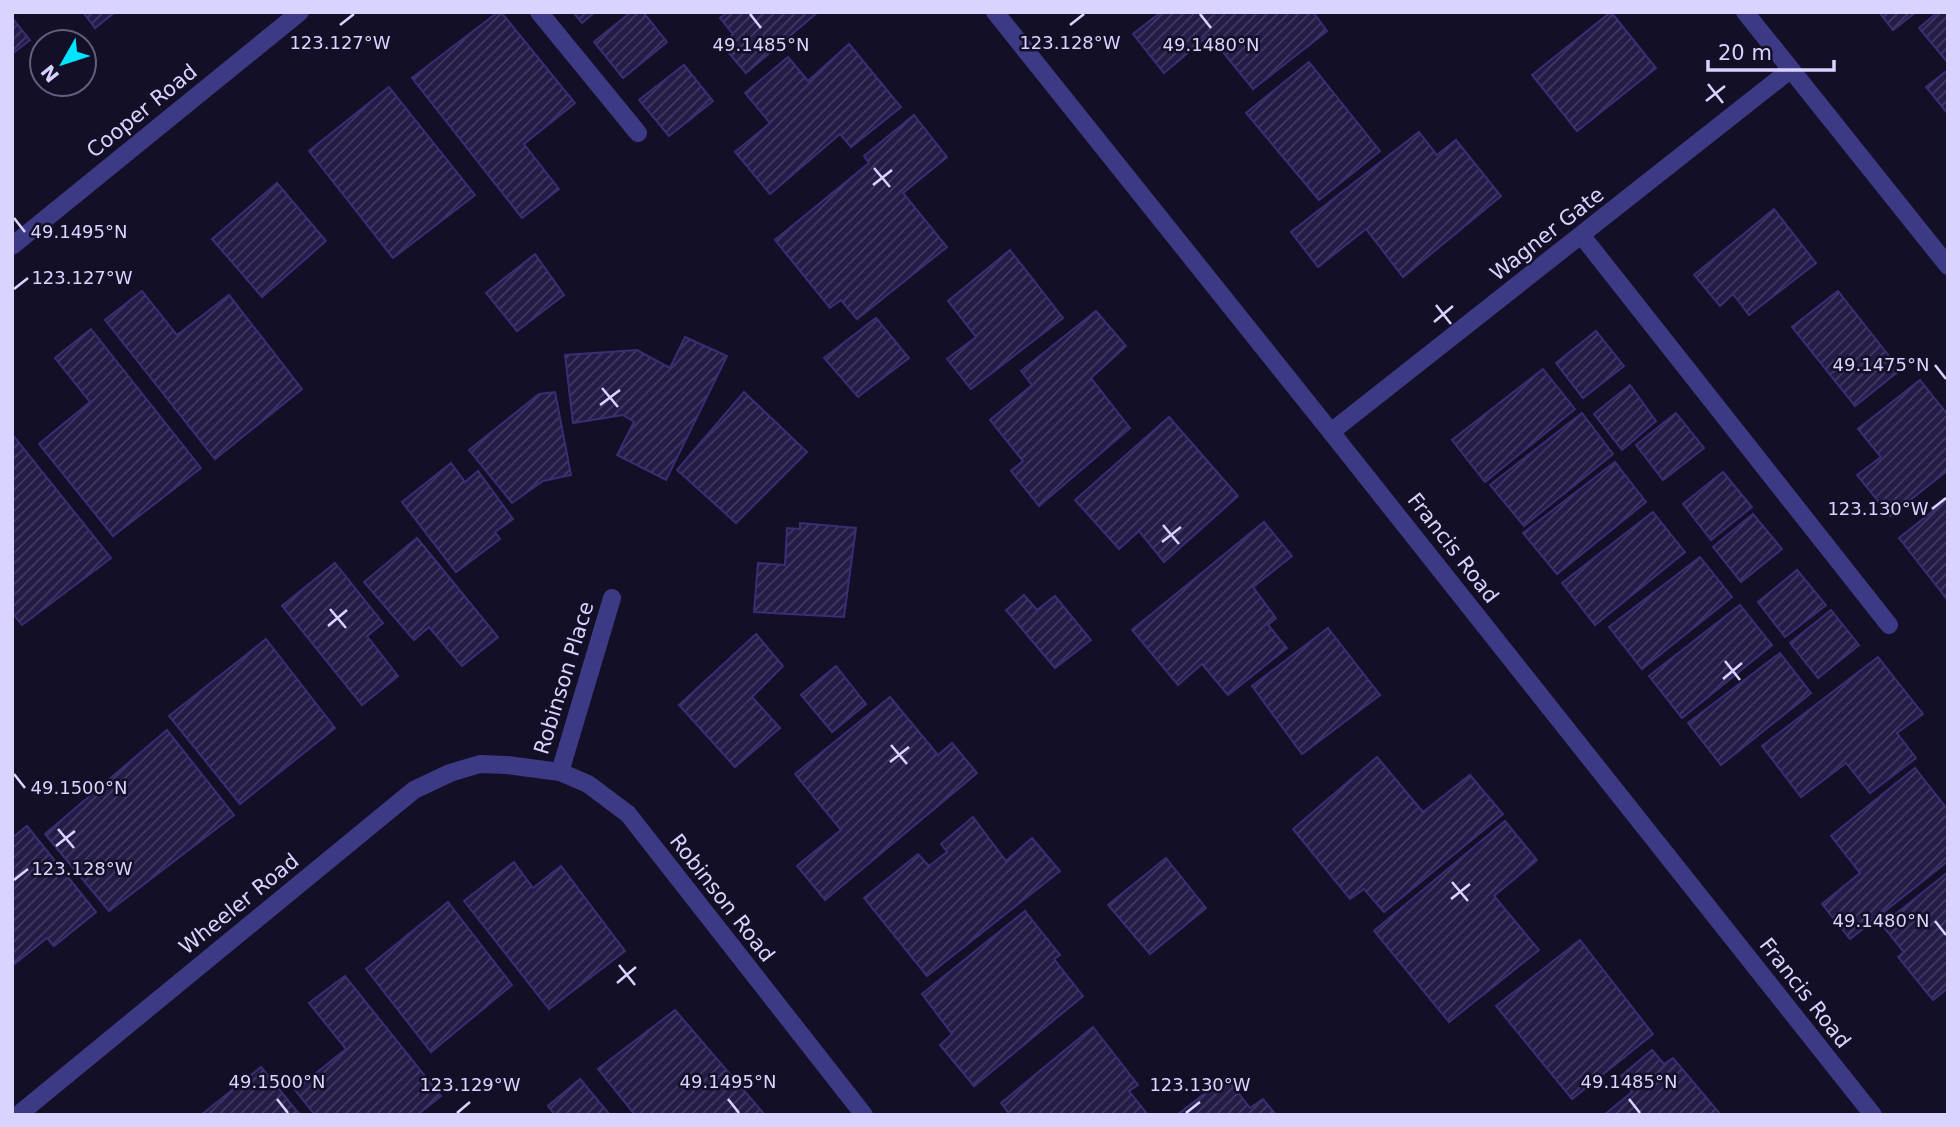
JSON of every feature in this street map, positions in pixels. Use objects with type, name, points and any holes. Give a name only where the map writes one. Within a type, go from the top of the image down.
[{"type":"street","name":"Cooper Road","points":[[12,246],[300,12]]},
{"type":"street","points":[[539,12],[638,133]]},
{"type":"street","name":"Francis Road","points":[[995,12],[1872,1114]]},
{"type":"street","points":[[1745,12],[1948,266]]},
{"type":"street","name":"Wagner Gate","points":[[1331,432],[1790,70]]},
{"type":"street","points":[[1582,236],[1889,625]]},
{"type":"street","name":"Robinson Place","points":[[560,772],[612,598]]},
{"type":"street","name":"Wheeler Road","points":[[18,1115],[414,790],[450,773],[480,764],[507,765]]},
{"type":"street","name":"Robinson Road","points":[[507,765],[560,772],[588,784],[628,814],[864,1115]]},
{"type":"building","points":[[83,12],[115,12],[95,28]]},
{"type":"building","points":[[501,12],[575,103],[524,144],[559,189],[522,218],[412,78]]},
{"type":"building","points":[[573,12],[595,12],[582,23]]},
{"type":"building","points":[[631,12],[643,12],[667,42],[623,78],[594,42]]},
{"type":"building","points":[[728,12],[818,12],[746,73],[721,44],[733,34],[720,18]]},
{"type":"building","points":[[1161,12],[1313,12],[1327,31],[1253,89],[1209,35],[1164,73],[1133,34]]},
{"type":"building","points":[[1611,12],[1656,68],[1577,131],[1532,75]]},
{"type":"building","points":[[1879,12],[1916,12],[1893,30]]},
{"type":"building","points":[[1938,12],[1948,12],[1948,63],[1919,28]]},
{"type":"building","points":[[12,18],[28,38],[28,42],[12,54]]},
{"type":"building","points":[[849,44],[901,107],[851,147],[840,134],[770,194],[735,152],[770,123],[745,93],[788,57],[808,81]]},
{"type":"building","points":[[1309,62],[1380,151],[1319,200],[1246,113]]},
{"type":"building","points":[[684,65],[713,101],[669,136],[639,100]]},
{"type":"building","points":[[1948,70],[1948,114],[1926,87]]},
{"type":"building","points":[[389,87],[475,195],[393,258],[309,151]]},
{"type":"building","points":[[914,115],[947,157],[903,193],[947,247],[857,319],[841,300],[830,308],[775,240],[869,163],[864,156]]},
{"type":"building","points":[[1419,132],[1437,155],[1456,140],[1501,196],[1403,277],[1366,229],[1318,267],[1291,232]]},
{"type":"building","points":[[277,183],[326,241],[262,297],[212,239]]},
{"type":"building","points":[[1774,209],[1816,263],[1749,315],[1733,294],[1720,306],[1694,275]]},
{"type":"building","points":[[1010,250],[1063,318],[971,389],[947,359],[976,337],[948,301]]},
{"type":"building","points":[[535,254],[564,295],[517,331],[486,293]]},
{"type":"building","points":[[142,291],[177,335],[229,295],[302,389],[215,459],[105,320]]},
{"type":"building","points":[[1838,291],[1900,370],[1855,406],[1792,327]]},
{"type":"building","points":[[1096,311],[1126,346],[1091,378],[1130,428],[1039,506],[1011,471],[1023,461],[990,420],[1032,385],[1021,371]]},
{"type":"building","points":[[876,318],[909,358],[858,397],[824,358]]},
{"type":"building","points":[[91,329],[201,468],[113,536],[39,444],[90,402],[55,358]]},
{"type":"building","points":[[1596,331],[1624,366],[1583,398],[1556,363]]},
{"type":"building","points":[[685,337],[727,356],[666,480],[617,455],[634,422],[623,415],[573,423],[565,355],[637,350],[670,368]]},
{"type":"building","points":[[1543,369],[1575,409],[1485,482],[1452,440]]},
{"type":"building","points":[[1920,380],[1948,415],[1948,470],[1890,516],[1857,475],[1881,457],[1858,429]]},
{"type":"building","points":[[1630,385],[1656,421],[1622,450],[1594,414]]},
{"type":"building","points":[[555,392],[571,475],[543,481],[512,503],[469,450],[539,394]]},
{"type":"building","points":[[744,392],[807,452],[736,523],[677,470]]},
{"type":"building","points":[[1582,413],[1613,454],[1524,526],[1490,485]]},
{"type":"building","points":[[1676,413],[1704,448],[1663,480],[1636,445]]},
{"type":"building","points":[[1169,417],[1238,496],[1164,562],[1139,531],[1119,549],[1075,500]]},
{"type":"building","points":[[12,434],[111,558],[22,625],[12,613]]},
{"type":"building","points":[[1615,462],[1646,502],[1557,574],[1523,533]]},
{"type":"building","points":[[451,463],[465,482],[478,471],[513,519],[495,532],[500,539],[456,572],[402,502]]},
{"type":"building","points":[[1723,472],[1752,507],[1711,540],[1683,504]]},
{"type":"building","points":[[1948,499],[1948,597],[1946,598],[1899,538]]},
{"type":"building","points":[[1653,512],[1685,552],[1595,625],[1562,583]]},
{"type":"building","points":[[1753,514],[1782,549],[1741,582],[1713,547]]},
{"type":"building","points":[[1264,522],[1292,556],[1253,587],[1276,618],[1268,625],[1287,648],[1228,695],[1202,664],[1178,685],[1132,630]]},
{"type":"building","points":[[800,523],[856,528],[844,617],[754,612],[758,563],[785,565],[787,528],[800,529]]},
{"type":"building","points":[[417,538],[498,637],[462,666],[429,627],[414,640],[364,582]]},
{"type":"building","points":[[1700,557],[1732,597],[1642,669],[1609,627]]},
{"type":"building","points":[[335,563],[383,623],[367,636],[398,676],[362,705],[282,606]]},
{"type":"building","points":[[1797,570],[1826,605],[1785,637],[1758,602]]},
{"type":"building","points":[[1024,595],[1037,610],[1055,596],[1091,640],[1055,668],[1006,610]]},
{"type":"building","points":[[1740,605],[1772,645],[1682,718],[1649,676]]},
{"type":"building","points":[[1831,610],[1859,645],[1818,678],[1790,643]]},
{"type":"building","points":[[1328,628],[1380,695],[1302,754],[1252,686]]},
{"type":"building","points":[[756,634],[783,666],[752,697],[780,728],[735,767],[679,705]]},
{"type":"building","points":[[266,639],[335,728],[240,804],[169,716]]},
{"type":"building","points":[[1780,653],[1811,693],[1721,765],[1688,723]]},
{"type":"building","points":[[1878,657],[1923,714],[1897,733],[1916,758],[1870,793],[1846,763],[1801,797],[1762,746]]},
{"type":"building","points":[[836,666],[866,704],[832,732],[801,695]]},
{"type":"building","points":[[890,697],[938,755],[952,743],[977,773],[825,900],[797,866],[841,830],[795,774]]},
{"type":"building","points":[[167,730],[234,815],[109,911],[45,834]]},
{"type":"building","points":[[1377,757],[1423,812],[1470,775],[1503,814],[1384,912],[1364,889],[1350,899],[1293,829]]},
{"type":"building","points":[[1915,768],[1948,810],[1948,861],[1850,939],[1822,904],[1860,873],[1831,836]]},
{"type":"building","points":[[973,817],[1006,861],[1032,838],[1060,871],[927,976],[864,898],[918,854],[929,866],[947,852],[941,844]]},
{"type":"building","points":[[1505,821],[1537,860],[1494,896],[1539,950],[1449,1022],[1374,931]]},
{"type":"building","points":[[27,826],[96,912],[54,946],[47,938],[12,966],[12,838]]},
{"type":"building","points":[[1166,858],[1206,908],[1150,954],[1108,905]]},
{"type":"building","points":[[514,862],[533,888],[561,866],[625,951],[549,1009],[464,901]]},
{"type":"building","points":[[1948,872],[1948,988],[1933,1000],[1898,957],[1904,952],[1882,925]]},
{"type":"building","points":[[448,902],[512,985],[431,1052],[366,969]]},
{"type":"building","points":[[1025,911],[1060,955],[1054,959],[1083,996],[974,1086],[940,1045],[952,1034],[922,994]]},
{"type":"building","points":[[1580,940],[1653,1034],[1572,1099],[1496,1006]]},
{"type":"building","points":[[345,976],[441,1096],[417,1115],[315,1115],[295,1090],[346,1049],[309,1003]]},
{"type":"building","points":[[675,1010],[765,1115],[635,1115],[598,1069]]},
{"type":"building","points":[[1093,1027],[1138,1085],[1129,1091],[1148,1115],[1010,1115],[1001,1103]]},
{"type":"building","points":[[1652,1050],[1664,1064],[1673,1058],[1721,1115],[1604,1115],[1632,1092],[1621,1076]]},
{"type":"building","points":[[261,1067],[300,1115],[201,1115]]},
{"type":"building","points":[[1226,1077],[1250,1108],[1263,1099],[1276,1115],[1177,1115]]},
{"type":"building","points":[[580,1079],[610,1115],[555,1115],[548,1106]]}]
